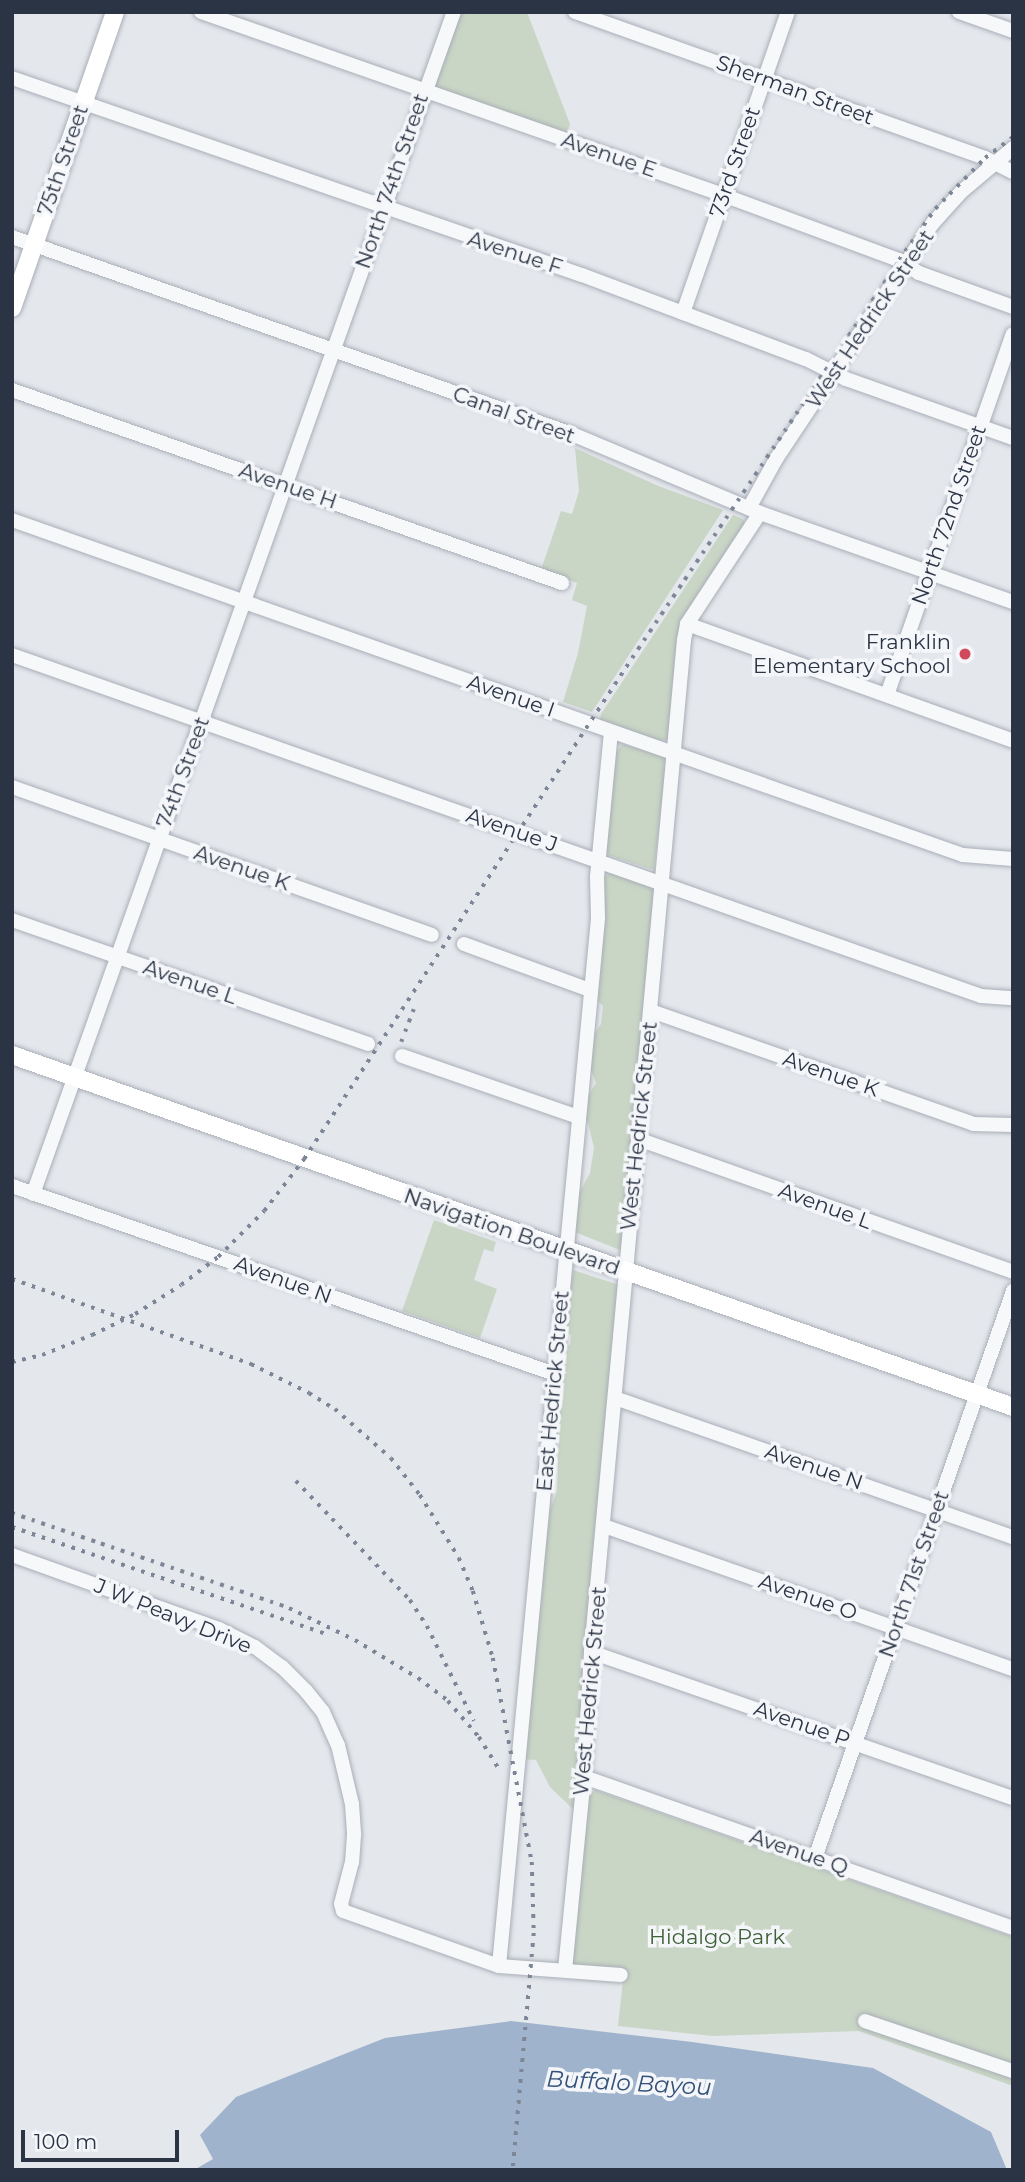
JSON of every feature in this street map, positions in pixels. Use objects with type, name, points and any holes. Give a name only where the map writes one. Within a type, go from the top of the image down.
[{"type":"main road","name":"75th Street","points":[[12,308],[115,12]]},
{"type":"main road","name":"Navigation Boulevard","points":[[12,1055],[1013,1407]]},
{"type":"street","name":"Avenue E","points":[[201,12],[723,195],[906,264],[919,273],[1013,307]]},
{"type":"street","name":"North 74th Street","points":[[331,350],[454,12]]},
{"type":"street","name":"Sherman Street","points":[[575,12],[765,78],[1013,172]]},
{"type":"street","name":"73rd Street","points":[[683,313],[788,12]]},
{"type":"street","points":[[959,12],[1013,31]]},
{"type":"street","name":"Avenue F","points":[[12,78],[683,313],[806,359],[835,373],[1013,438]]},
{"type":"street","name":"West Hedrick Street","points":[[565,1970],[584,1777],[591,1652],[625,1271],[675,753],[676,709],[687,624],[754,510],[776,459],[933,223],[992,162],[1013,148]]},
{"type":"street","name":"Canal Street","points":[[12,237],[572,434],[754,510],[1013,602]]},
{"type":"street","name":"North 72nd Street","points":[[887,695],[1013,334]]},
{"type":"street","name":"74th Street","points":[[33,1194],[77,1078],[159,839],[245,603],[331,350]]},
{"type":"street","name":"Avenue H","points":[[12,390],[562,583]]},
{"type":"street","name":"Avenue I","points":[[12,520],[963,855],[1013,859]]},
{"type":"street","points":[[687,624],[1013,741]]},
{"type":"street","name":"Avenue J","points":[[12,655],[981,996],[1013,998]]},
{"type":"street","name":"East Hedrick Street","points":[[499,1966],[598,918],[599,860],[611,732]]},
{"type":"street","name":"Avenue K","points":[[12,787],[432,935]]},
{"type":"street","name":"Avenue L","points":[[12,920],[368,1044]]},
{"type":"street","points":[[464,944],[590,990]]},
{"type":"street","name":"Avenue K","points":[[651,1011],[973,1124],[1013,1125]]},
{"type":"street","points":[[402,1056],[578,1116]]},
{"type":"street","name":"Avenue L","points":[[638,1139],[1013,1272]]},
{"type":"street","name":"Avenue N","points":[[12,1186],[555,1374]]},
{"type":"street","name":"North 71st Street","points":[[816,1858],[1013,1291]]},
{"type":"street","name":"Avenue N","points":[[615,1398],[1013,1537]]},
{"type":"street","name":"Avenue O","points":[[604,1526],[1013,1669]]},
{"type":"street","name":"J W Peavy Drive","points":[[12,1555],[219,1629],[255,1647],[282,1667],[323,1712],[343,1759],[352,1804],[354,1835],[352,1862],[341,1904],[343,1911],[499,1966],[621,1975]]},
{"type":"street","name":"Avenue P","points":[[591,1652],[1013,1798]]},
{"type":"street","name":"Avenue Q","points":[[584,1777],[1013,1928]]},
{"type":"street","points":[[865,2021],[1013,2071]]},
{"type":"green space","points":[[459,12],[527,12],[570,124],[567,134],[433,86]]},
{"type":"green space","points":[[575,448],[656,485],[723,510],[592,712],[563,702],[578,653],[587,606],[572,600],[577,583],[541,570],[561,511],[572,514],[579,491]]},
{"type":"green space","points":[[733,515],[743,519],[746,525],[691,610],[670,739],[659,741],[600,720],[601,714]]},
{"type":"green space","points":[[622,744],[662,756],[667,761],[654,870],[610,856],[606,852],[615,754]]},
{"type":"green space","points":[[611,872],[654,888],[658,893],[624,1246],[620,1250],[575,1232],[578,1195],[590,1173],[594,1148],[588,1122],[584,1120],[586,1099],[596,1083],[591,1070],[592,1037],[601,1024],[603,1006],[595,998],[604,878]]},
{"type":"green space","points":[[434,1220],[496,1242],[493,1252],[484,1249],[474,1280],[497,1289],[480,1338],[402,1311]]},
{"type":"green space","points":[[573,1270],[619,1285],[575,1811],[550,1787],[536,1760],[522,1759],[549,1512],[557,1491],[561,1367],[566,1347],[570,1344],[571,1335],[566,1334]]},
{"type":"green space","name":"Hidalgo Park","points":[[595,1790],[1013,1937],[1013,2086],[859,2031],[713,2036],[618,2026],[624,1971],[572,1965],[586,1796]]},
{"type":"water","name":"Buffalo Bayou","points":[[511,2021],[692,2042],[873,2068],[991,2132],[1007,2170],[194,2170],[213,2159],[200,2135],[236,2097],[385,2038]]},
{"type":"railway","points":[[12,1362],[42,1355],[135,1314],[181,1285],[218,1257],[264,1211],[304,1159],[632,658],[899,260],[935,209],[985,158],[1013,137]]},
{"type":"railway","points":[[401,1042],[415,1006]]},
{"type":"railway","points":[[12,1279],[251,1364],[335,1409],[391,1458],[420,1495],[459,1558],[473,1591],[493,1658],[532,1862],[534,1933],[513,2170]]},
{"type":"railway","points":[[296,1481],[410,1600],[427,1626],[474,1721]]},
{"type":"railway","points":[[12,1513],[289,1608],[355,1640],[418,1678],[448,1701],[479,1737],[499,1769]]},
{"type":"railway","points":[[12,1527],[324,1633]]},
{"type":"place","name":"Franklin Elementary School","points":[[965,654]]}]
